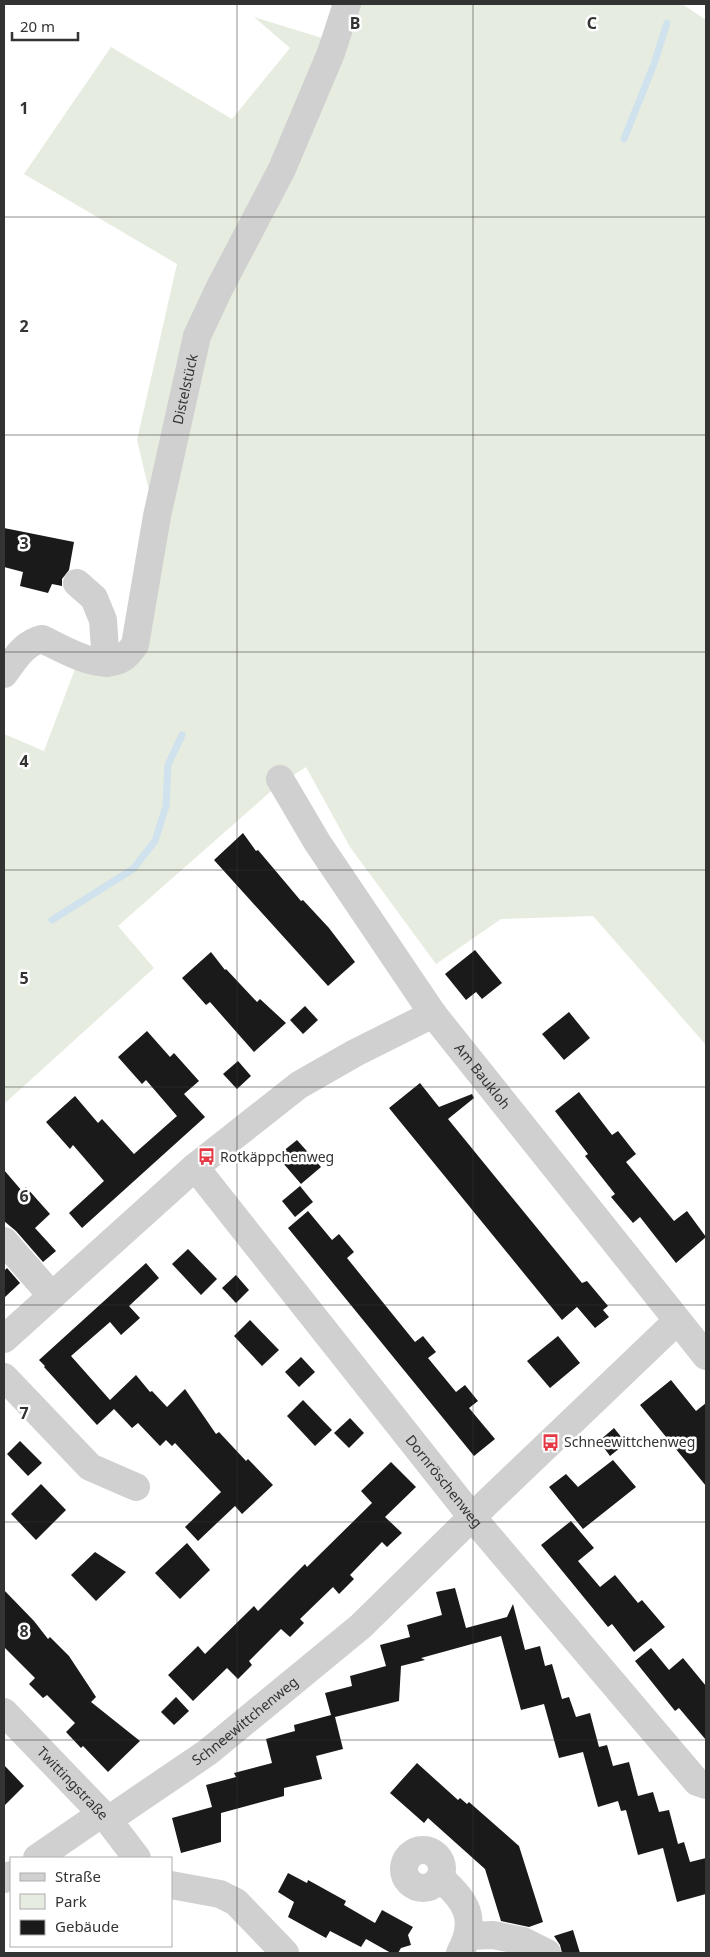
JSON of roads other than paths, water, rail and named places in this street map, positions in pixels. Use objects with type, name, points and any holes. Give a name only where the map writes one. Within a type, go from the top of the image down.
[{"type":"street","name":"Distelstück","points":[[106,663],[122,659],[135,645],[157,516],[197,336],[219,289],[282,169],[330,53],[347,4]]},
{"type":"street","points":[[4,674],[18,655],[32,641],[42,638],[78,656],[106,663],[103,620],[94,598],[76,583]]},
{"type":"street","name":"Am Baukloh","points":[[280,780],[317,842],[433,1014],[706,1356]]},
{"type":"street","points":[[4,1339],[195,1167],[298,1085],[355,1052],[433,1014]]},
{"type":"street","name":"Dornröschenweg","points":[[195,1167],[472,1517],[697,1782],[706,1785]]},
{"type":"street","points":[[4,1241],[52,1296]]},
{"type":"street","name":"Schneewittchenweg","points":[[39,1857],[208,1752],[353,1632],[677,1321]]},
{"type":"street","points":[[4,1377],[90,1466],[136,1487]]},
{"type":"street","name":"Twittingstraße","points":[[8,1726],[104,1817],[136,1857]]},
{"type":"street","points":[[440,1878],[458,1893],[464,1905],[470,1923],[464,1944]]},
{"type":"street","points":[[172,1885],[220,1894],[236,1902],[285,1953]]},
{"type":"street","points":[[464,1944],[493,1935],[523,1941],[547,1953]]},
{"type":"waterway","points":[[624,139],[654,64],[667,23]]},
{"type":"waterway","points":[[52,920],[133,869],[155,841],[166,806],[168,765],[182,735]]},
{"type":"place","name":"Rotkäppchenweg","points":[[206,1157]]},
{"type":"place","name":"Schneewittchenweg","points":[[550,1442]]}]
